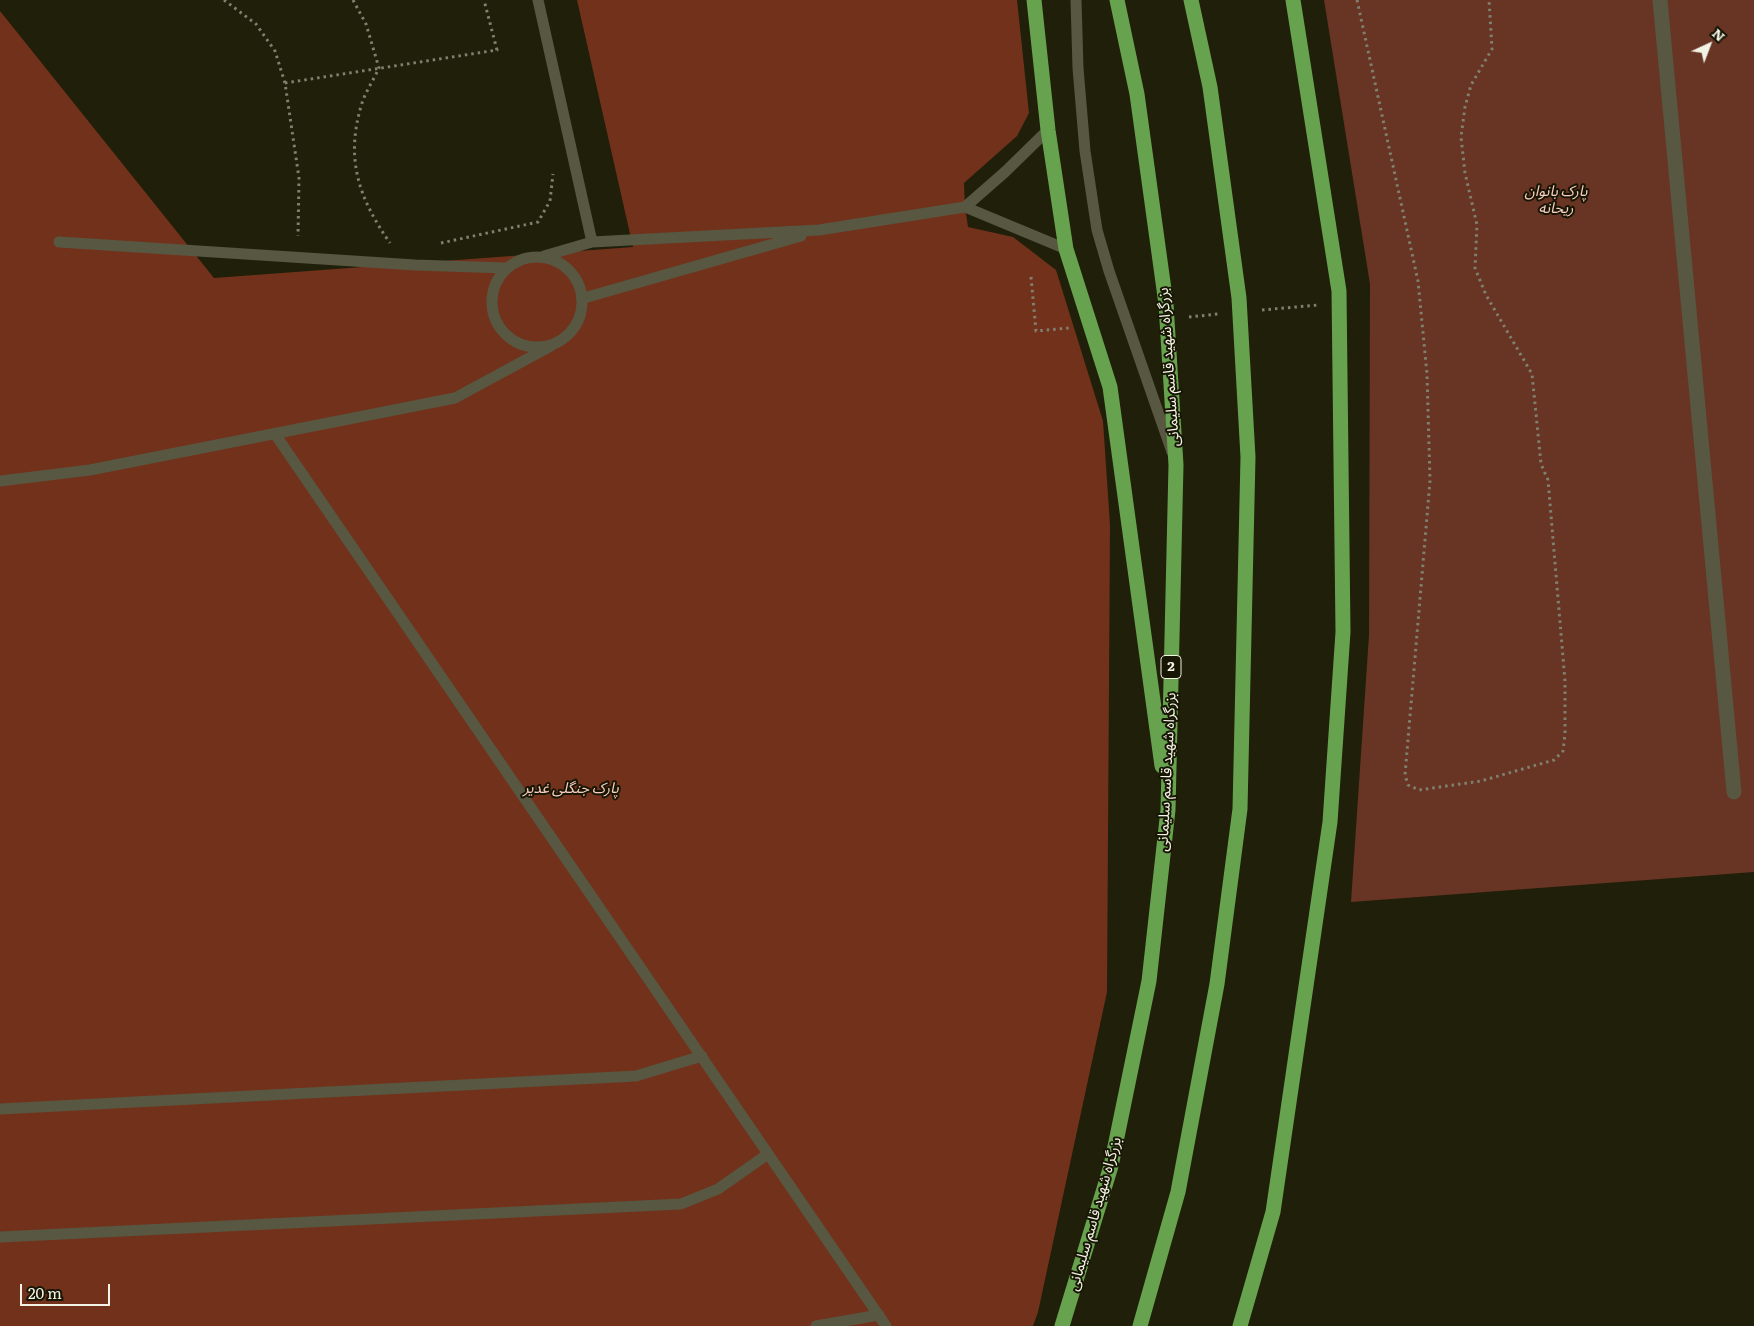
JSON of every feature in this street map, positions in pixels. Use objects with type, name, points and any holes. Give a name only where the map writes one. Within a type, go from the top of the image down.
[{"type":"highway","points":[[1034,0],[1048,130],[1066,249],[1110,387],[1168,810]]},
{"type":"highway","name":"بزرگراه شهید قاسم سلیمانی","points":[[1062,1326],[1111,1166],[1150,981],[1168,810],[1176,465],[1166,304],[1137,94],[1117,0]]},
{"type":"highway","points":[[1140,1326],[1178,1192],[1218,984],[1240,809],[1248,457],[1239,298],[1210,87],[1191,0]]},
{"type":"highway","points":[[1240,1326],[1274,1212],[1330,822],[1343,632],[1339,291],[1293,0]]},
{"type":"street","points":[[1660,0],[1734,792]]},
{"type":"lane","points":[[538,0],[592,242]]},
{"type":"lane","points":[[1076,0],[1078,68],[1084,141],[1097,230],[1109,271],[1176,465]]},
{"type":"lane","points":[[551,346],[530,347],[511,340],[497,324],[491,305],[494,284],[506,268],[524,257],[544,256],[592,242],[820,230],[965,207],[1006,172],[1048,130]]},
{"type":"lane","points":[[965,207],[1066,249]]},
{"type":"lane","points":[[584,298],[820,230]]},
{"type":"lane","points":[[59,242],[415,265],[506,268]]},
{"type":"lane","points":[[0,481],[90,470],[455,398],[569,336],[573,330],[580,318],[584,298],[577,279],[563,264],[544,256]]},
{"type":"lane","points":[[275,434],[886,1326]]},
{"type":"lane","points":[[0,1109],[636,1076],[702,1056]]},
{"type":"lane","points":[[0,1237],[681,1204],[718,1189],[768,1154]]},
{"type":"lane","points":[[816,1326],[879,1315]]},
{"type":"path","points":[[224,0],[256,24],[275,51],[285,83],[299,178],[298,242]]},
{"type":"path","points":[[354,0],[366,24],[379,68],[362,102],[354,146],[358,183],[376,223],[393,248]]},
{"type":"path","points":[[285,83],[498,50],[484,0]]},
{"type":"path","points":[[1357,0],[1418,281],[1427,374],[1430,481],[1406,775],[1408,785],[1419,790],[1481,781],[1554,760],[1563,751],[1565,734],[1565,681],[1548,480],[1541,464],[1532,374],[1486,295],[1475,268],[1478,225],[1465,173],[1461,137],[1470,85],[1492,49],[1489,0]]},
{"type":"path","points":[[436,244],[538,222],[550,201],[554,166]]},
{"type":"path","points":[[1031,278],[1036,331],[1076,327]]},
{"type":"path","points":[[1252,311],[1321,304]]},
{"type":"path","points":[[1184,317],[1223,314]]},
{"type":"green space","name":"پارک جنگلی غدیر","points":[[577,0],[1017,0],[1029,113],[1017,136],[964,183],[968,227],[1013,237],[1056,270],[1103,421],[1110,525],[1107,992],[1038,1312],[1033,1326],[0,1326],[0,11],[214,278],[633,247]]},
{"type":"green space","name":"پارک بانوان ریحانه","points":[[1324,0],[1754,0],[1754,872],[1351,902],[1369,635],[1370,284]]}]
